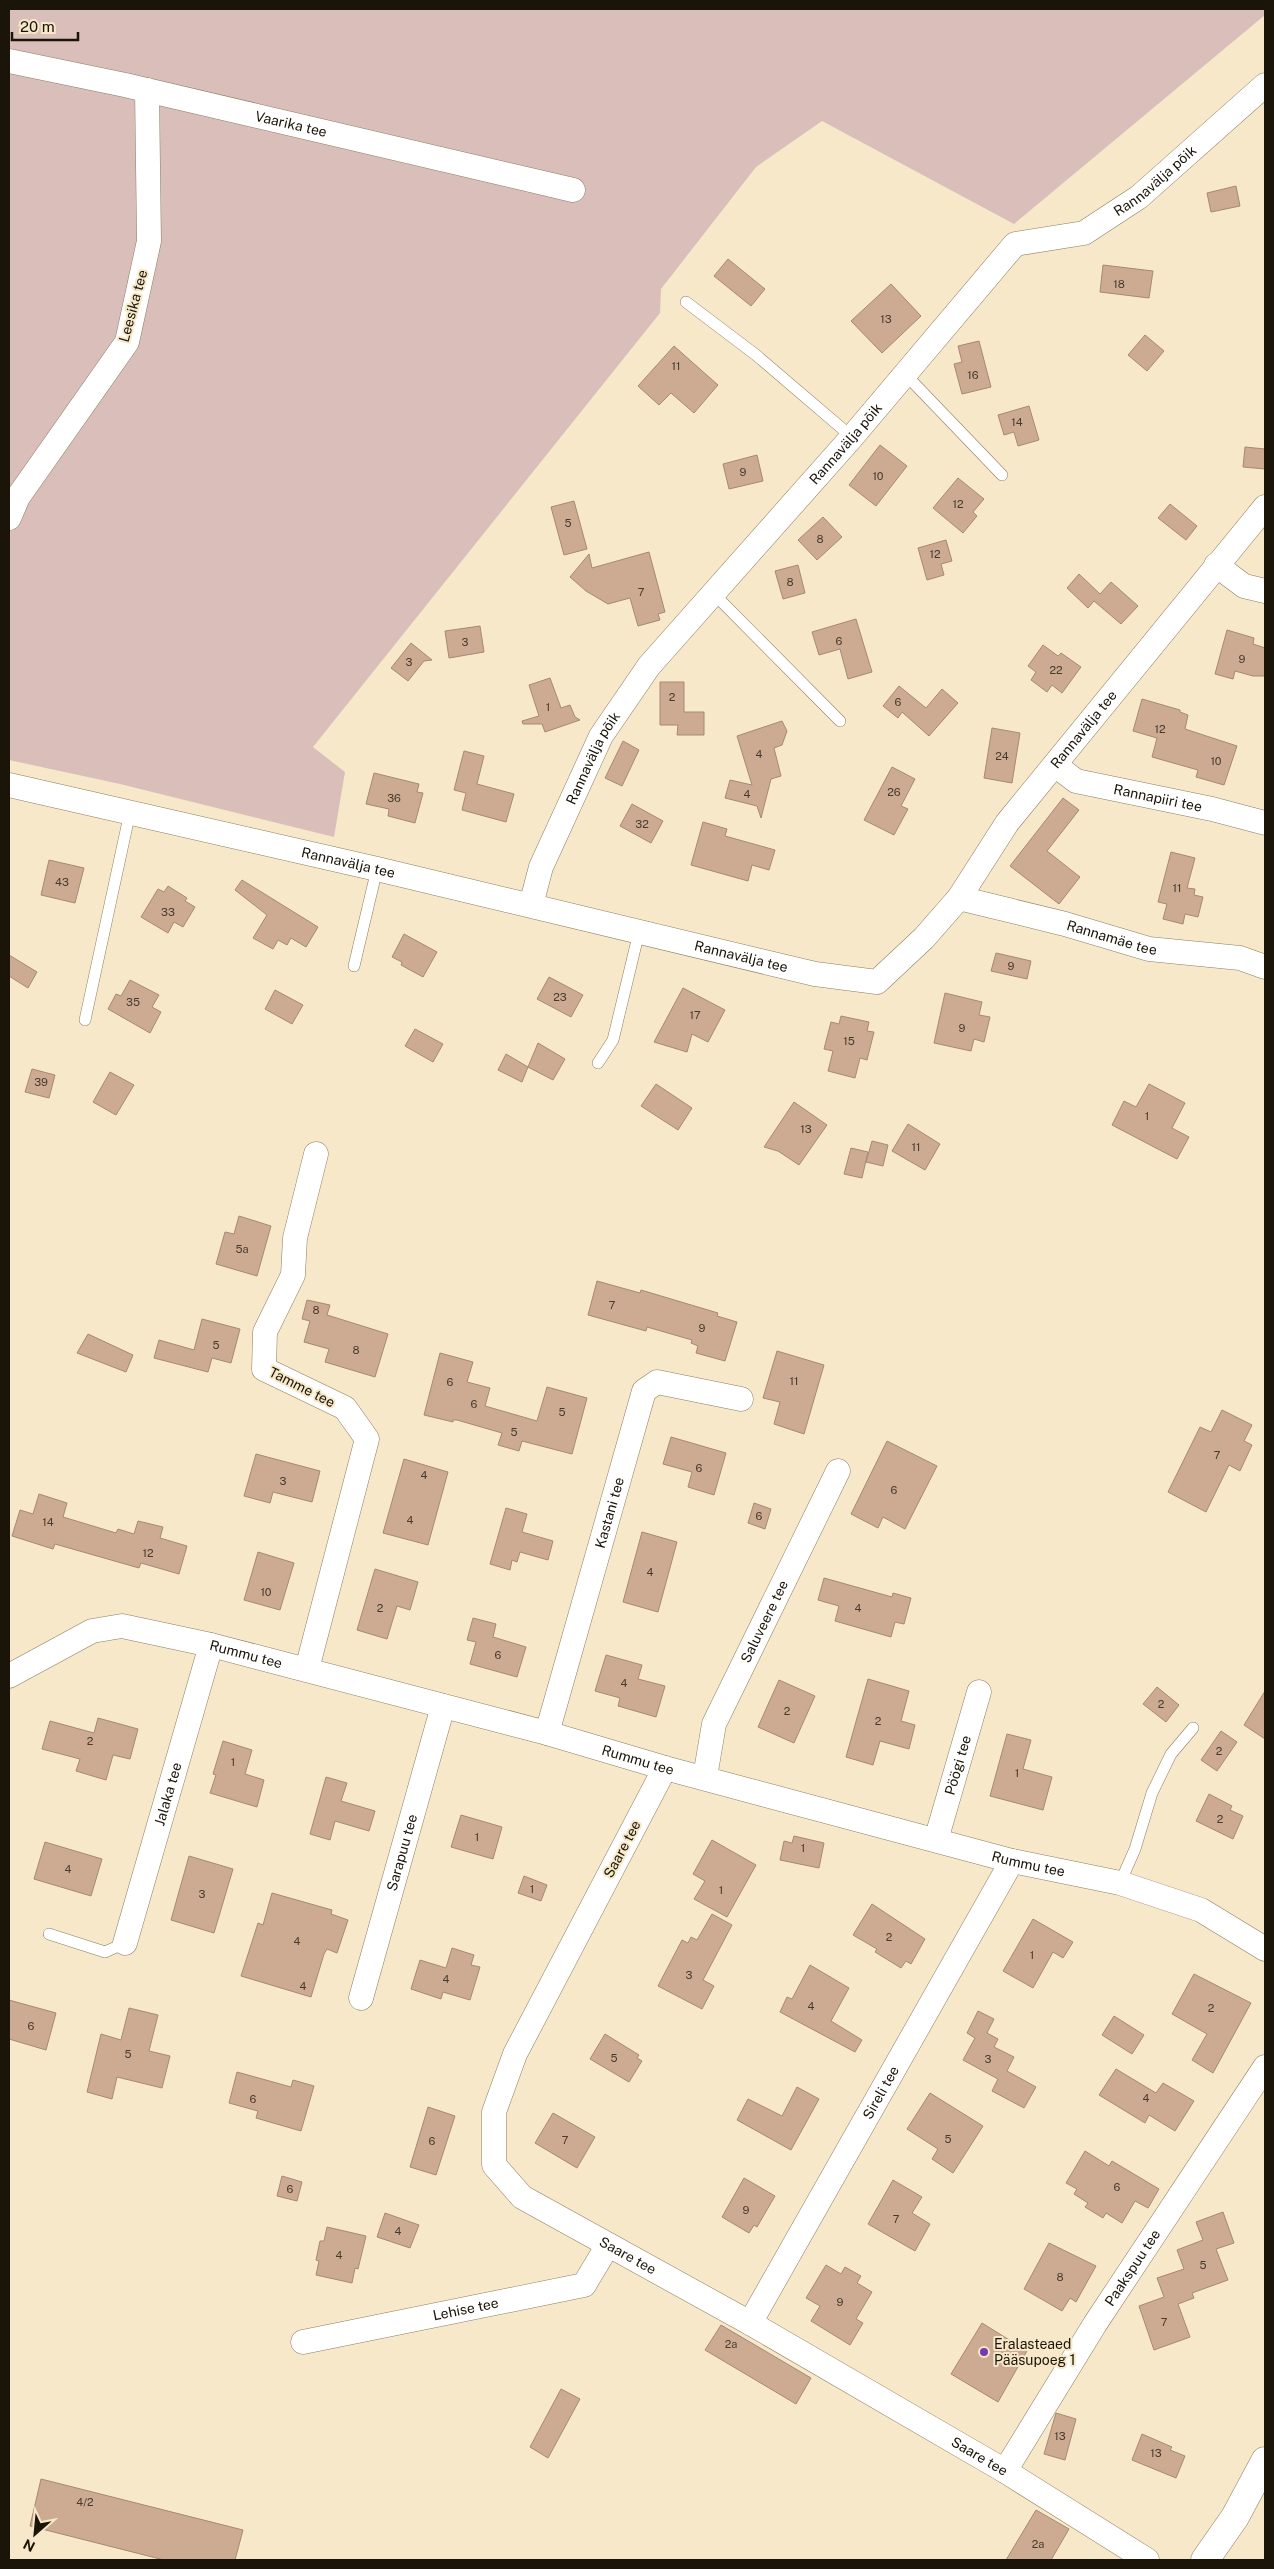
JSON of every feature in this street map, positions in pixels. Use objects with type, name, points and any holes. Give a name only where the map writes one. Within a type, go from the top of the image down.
[{"type":"street","name":"Vaarika tee","points":[[9,61],[147,90],[574,190]]},
{"type":"street","name":"Rannavälja põik","points":[[531,905],[541,867],[601,736],[649,666],[712,592],[906,375],[1015,244],[1084,234],[1139,197],[1265,85]]},
{"type":"street","name":"Leesika tee","points":[[9,518],[18,497],[127,342],[149,241],[147,90]]},
{"type":"street","name":"Rannavälja tee","points":[[9,784],[531,905],[815,974],[877,982],[924,938],[959,898],[1007,823],[1265,507]]},
{"type":"street","points":[[1216,565],[1244,586],[1265,591]]},
{"type":"street","name":"Rannapiiri tee","points":[[1055,765],[1076,781],[1212,809],[1265,823]]},
{"type":"street","name":"Rannamäe tee","points":[[959,898],[1065,924],[1149,949],[1240,958],[1265,967]]},
{"type":"street","name":"Tamme tee","points":[[307,1670],[368,1439],[345,1408],[264,1369],[265,1332],[293,1275],[295,1238],[316,1154]]},
{"type":"street","name":"Kastani tee","points":[[547,1733],[644,1391],[657,1382],[741,1399]]},
{"type":"street","name":"Saluveere tee","points":[[705,1777],[714,1724],[838,1471]]},
{"type":"street","name":"Rummu tee","points":[[9,1676],[92,1631],[122,1626],[211,1645],[547,1733],[665,1768],[705,1777],[1012,1861],[1120,1882],[1201,1910],[1265,1949]]},
{"type":"street","name":"Jalaka tee","points":[[125,1943],[211,1645]]},
{"type":"street","name":"Pöögi tee","points":[[936,1840],[979,1692]]},
{"type":"street","name":"Sarapuu tee","points":[[361,1998],[443,1706]]},
{"type":"street","name":"Saare tee","points":[[665,1768],[515,2054],[494,2112],[494,2165],[522,2197],[750,2323],[1005,2471],[1147,2560]]},
{"type":"street","name":"Sireli tee","points":[[750,2323],[1012,1861]]},
{"type":"street","name":"Paakspuu tee","points":[[1005,2471],[1094,2324],[1265,2067]]},
{"type":"street","name":"Lehise tee","points":[[303,2342],[584,2285],[608,2245]]},
{"type":"street","points":[[1205,2560],[1235,2516],[1265,2461]]},
{"type":"lane","points":[[686,302],[756,355],[852,437]]},
{"type":"lane","points":[[906,375],[1002,475]]},
{"type":"lane","points":[[712,592],[840,721]]},
{"type":"lane","points":[[85,1020],[130,812]]},
{"type":"lane","points":[[354,966],[376,869]]},
{"type":"lane","points":[[598,1062],[612,1040],[639,932]]},
{"type":"lane","points":[[1120,1882],[1135,1850],[1156,1785],[1171,1754],[1193,1728]]},
{"type":"lane","points":[[49,1934],[105,1952],[125,1943]]},
{"type":"shaded area","points":[[9,9],[1265,9],[1265,15],[1014,224],[822,121],[756,167],[661,289],[660,313],[313,747],[345,772],[334,837],[120,784],[9,760]]},
{"type":"building","points":[[1236,186],[1240,206],[1211,212],[1207,193]]},
{"type":"building","points":[[728,259],[765,289],[751,306],[714,276]]},
{"type":"building","points":[[1103,265],[1153,271],[1149,298],[1100,292]]},
{"type":"building","points":[[891,284],[921,316],[882,353],[851,321]]},
{"type":"building","points":[[1145,335],[1164,351],[1147,371],[1128,355]]},
{"type":"building","points":[[979,341],[991,387],[962,394],[954,364],[962,362],[958,346]]},
{"type":"building","points":[[674,346],[718,385],[694,413],[671,393],[659,405],[638,386]]},
{"type":"building","points":[[1029,406],[1039,440],[1018,446],[1014,432],[1004,435],[998,415]]},
{"type":"building","points":[[880,445],[907,466],[876,506],[849,485]]},
{"type":"building","points":[[1245,447],[1265,449],[1265,469],[1243,467]]},
{"type":"building","points":[[757,455],[763,481],[729,489],[723,464]]},
{"type":"building","points":[[958,478],[984,499],[973,512],[977,516],[963,533],[933,508]]},
{"type":"building","points":[[574,501],[587,549],[564,555],[551,507]]},
{"type":"building","points":[[1170,504],[1197,526],[1186,540],[1158,518]]},
{"type":"building","points":[[823,517],[842,537],[817,560],[798,540]]},
{"type":"building","points":[[946,540],[952,561],[941,564],[944,575],[927,580],[918,548]]},
{"type":"building","points":[[649,552],[665,612],[658,614],[660,620],[638,626],[630,598],[608,604],[586,591],[570,577],[589,554],[592,568]]},
{"type":"building","points":[[798,565],[805,593],[783,599],[775,571]]},
{"type":"building","points":[[1079,574],[1100,594],[1111,582],[1138,606],[1121,624],[1094,601],[1088,608],[1067,588]]},
{"type":"building","points":[[856,619],[872,672],[848,679],[840,649],[819,655],[812,632]]},
{"type":"building","points":[[480,626],[484,652],[449,658],[445,631]]},
{"type":"building","points":[[1227,630],[1254,638],[1253,644],[1265,648],[1265,676],[1253,676],[1235,671],[1233,679],[1215,674]]},
{"type":"building","points":[[411,643],[432,660],[424,661],[408,681],[391,668]]},
{"type":"building","points":[[1043,645],[1058,656],[1061,653],[1081,667],[1062,693],[1052,685],[1047,692],[1031,680],[1036,672],[1028,666]]},
{"type":"building","points":[[550,678],[561,708],[570,705],[575,717],[580,720],[545,732],[542,724],[523,724],[522,721],[539,716],[529,685]]},
{"type":"building","points":[[660,682],[684,682],[684,712],[704,712],[704,735],[677,735],[678,725],[660,725]]},
{"type":"building","points":[[899,686],[926,708],[942,689],[958,703],[929,736],[902,712],[898,718],[883,706]]},
{"type":"building","points":[[1142,699],[1180,710],[1180,712],[1188,715],[1185,729],[1237,746],[1224,785],[1196,777],[1198,770],[1152,757],[1157,738],[1133,731]]},
{"type":"building","points":[[782,721],[787,731],[782,745],[774,748],[781,776],[771,779],[761,818],[757,806],[725,798],[730,780],[752,785],[737,736]]},
{"type":"building","points":[[992,728],[1020,733],[1012,783],[984,778]]},
{"type":"building","points":[[623,741],[639,750],[622,786],[605,778]]},
{"type":"building","points":[[464,751],[484,756],[477,784],[514,794],[506,822],[462,810],[466,793],[454,790]]},
{"type":"building","points":[[892,767],[915,779],[901,806],[908,809],[894,835],[864,820]]},
{"type":"building","points":[[374,773],[419,784],[417,792],[423,793],[415,823],[388,816],[389,809],[366,804]]},
{"type":"building","points":[[1063,798],[1079,810],[1047,851],[1080,877],[1059,904],[1010,866]]},
{"type":"building","points":[[632,804],[663,821],[651,843],[620,826]]},
{"type":"building","points":[[703,822],[727,829],[725,836],[775,850],[769,870],[752,865],[748,881],[691,865]]},
{"type":"building","points":[[1171,852],[1195,858],[1187,888],[1195,889],[1194,895],[1203,897],[1198,917],[1185,914],[1183,924],[1163,919],[1167,904],[1158,902]]},
{"type":"building","points":[[49,860],[84,868],[75,903],[41,895]]},
{"type":"building","points":[[242,880],[318,927],[306,947],[291,938],[287,945],[278,940],[273,949],[253,938],[267,915],[235,890]]},
{"type":"building","points":[[168,886],[187,898],[185,901],[195,907],[183,927],[174,922],[168,933],[141,917],[158,889],[164,892]]},
{"type":"building","points":[[404,934],[437,952],[423,977],[401,965],[402,962],[392,957]]},
{"type":"building","points":[[996,953],[1031,961],[1027,979],[991,971]]},
{"type":"building","points":[[9,955],[37,972],[28,988],[9,976]]},
{"type":"building","points":[[549,977],[583,995],[571,1017],[537,999]]},
{"type":"building","points":[[130,980],[159,995],[152,1007],[161,1012],[150,1033],[108,1009],[116,994],[121,996]]},
{"type":"building","points":[[683,988],[725,1010],[708,1042],[692,1034],[687,1052],[654,1042]]},
{"type":"building","points":[[275,990],[303,1005],[292,1024],[265,1009]]},
{"type":"building","points":[[945,993],[982,1002],[979,1015],[990,1017],[984,1042],[974,1039],[971,1051],[934,1043]]},
{"type":"building","points":[[841,1016],[869,1022],[867,1031],[874,1032],[867,1060],[860,1058],[855,1078],[828,1071],[833,1051],[824,1049],[831,1022],[839,1024]]},
{"type":"building","points":[[415,1029],[443,1044],[433,1062],[405,1046]]},
{"type":"building","points":[[538,1043],[565,1059],[553,1080],[528,1067]]},
{"type":"building","points":[[506,1054],[528,1067],[522,1082],[498,1070]]},
{"type":"building","points":[[32,1069],[55,1075],[49,1098],[25,1092]]},
{"type":"building","points":[[110,1072],[134,1085],[116,1115],[93,1102]]},
{"type":"building","points":[[656,1084],[692,1108],[678,1130],[641,1106]]},
{"type":"building","points":[[1149,1084],[1185,1103],[1172,1128],[1189,1137],[1177,1159],[1112,1125],[1124,1101],[1136,1107]]},
{"type":"building","points":[[794,1102],[827,1125],[799,1165],[778,1151],[764,1147]]},
{"type":"building","points":[[908,1124],[940,1144],[925,1170],[892,1151]]},
{"type":"building","points":[[872,1141],[888,1145],[883,1166],[866,1162]]},
{"type":"building","points":[[851,1148],[868,1152],[862,1178],[844,1174]]},
{"type":"building","points":[[239,1216],[271,1226],[257,1276],[216,1264],[225,1232],[234,1234]]},
{"type":"building","points":[[597,1281],[640,1293],[641,1290],[718,1313],[717,1316],[737,1322],[725,1361],[696,1353],[698,1346],[691,1343],[692,1340],[647,1327],[646,1331],[588,1315]]},
{"type":"building","points":[[307,1300],[330,1305],[327,1315],[388,1334],[375,1377],[325,1362],[329,1349],[304,1342],[310,1321],[302,1319]]},
{"type":"building","points":[[202,1319],[240,1329],[231,1363],[212,1358],[208,1372],[154,1358],[159,1340],[194,1350]]},
{"type":"building","points":[[88,1334],[133,1355],[126,1372],[77,1353]]},
{"type":"building","points":[[777,1351],[824,1365],[804,1434],[774,1424],[780,1402],[763,1398]]},
{"type":"building","points":[[440,1353],[473,1362],[467,1382],[490,1388],[485,1406],[537,1421],[547,1387],[587,1398],[572,1454],[522,1441],[519,1451],[498,1445],[502,1433],[457,1420],[453,1420],[453,1422],[424,1415]]},
{"type":"building","points":[[1222,1410],[1252,1425],[1244,1441],[1252,1445],[1240,1471],[1229,1465],[1206,1512],[1168,1492],[1200,1427],[1211,1432]]},
{"type":"building","points":[[671,1437],[726,1453],[714,1495],[688,1487],[692,1472],[663,1464]]},
{"type":"building","points":[[887,1441],[937,1466],[905,1529],[883,1517],[878,1528],[851,1514]]},
{"type":"building","points":[[256,1454],[320,1471],[312,1502],[273,1492],[270,1503],[244,1496]]},
{"type":"building","points":[[404,1459],[448,1472],[428,1545],[383,1533]]},
{"type":"building","points":[[39,1494],[67,1503],[63,1517],[116,1533],[118,1529],[134,1534],[138,1521],[163,1527],[160,1538],[187,1546],[179,1574],[141,1563],[139,1568],[55,1544],[53,1549],[12,1536],[20,1510],[33,1514]]},
{"type":"building","points":[[754,1503],[771,1509],[765,1529],[748,1523]]},
{"type":"building","points":[[506,1508],[527,1514],[522,1532],[553,1541],[548,1560],[520,1552],[517,1562],[512,1560],[510,1570],[490,1564]]},
{"type":"building","points":[[642,1532],[677,1542],[658,1612],[623,1602]]},
{"type":"building","points":[[258,1552],[294,1563],[280,1610],[244,1600]]},
{"type":"building","points":[[375,1569],[418,1582],[410,1610],[397,1606],[387,1639],[357,1630]]},
{"type":"building","points":[[824,1578],[892,1597],[893,1593],[911,1598],[904,1624],[895,1622],[891,1637],[835,1621],[839,1606],[818,1600]]},
{"type":"building","points":[[473,1618],[496,1624],[493,1637],[526,1647],[517,1677],[470,1664],[476,1642],[467,1640]]},
{"type":"building","points":[[606,1655],[642,1665],[638,1679],[665,1686],[656,1717],[618,1706],[620,1698],[595,1691]]},
{"type":"building","points":[[868,1679],[909,1691],[901,1721],[915,1725],[909,1749],[880,1741],[873,1765],[846,1757]]},
{"type":"building","points":[[779,1680],[815,1696],[794,1743],[758,1727]]},
{"type":"building","points":[[1157,1687],[1179,1705],[1166,1722],[1143,1704]]},
{"type":"building","points":[[1265,1691],[1265,1739],[1244,1725]]},
{"type":"building","points":[[98,1718],[138,1729],[130,1759],[113,1755],[106,1780],[76,1771],[80,1759],[42,1749],[50,1721],[94,1733]]},
{"type":"building","points":[[1221,1731],[1237,1742],[1217,1771],[1201,1760]]},
{"type":"building","points":[[1007,1734],[1031,1740],[1023,1769],[1052,1777],[1043,1810],[990,1796]]},
{"type":"building","points":[[223,1741],[252,1750],[245,1774],[264,1780],[257,1807],[210,1793],[216,1775],[213,1774]]},
{"type":"building","points":[[326,1777],[347,1783],[341,1801],[375,1811],[369,1831],[335,1821],[330,1840],[310,1834]]},
{"type":"building","points":[[1209,1794],[1232,1806],[1230,1810],[1243,1816],[1233,1839],[1196,1821]]},
{"type":"building","points":[[461,1815],[502,1827],[493,1859],[451,1847]]},
{"type":"building","points":[[794,1836],[824,1843],[819,1868],[780,1860],[784,1841],[792,1843]]},
{"type":"building","points":[[712,1840],[756,1865],[727,1917],[694,1899],[705,1881],[693,1874]]},
{"type":"building","points":[[45,1842],[102,1859],[91,1896],[34,1879]]},
{"type":"building","points":[[189,1856],[233,1869],[214,1933],[171,1920]]},
{"type":"building","points":[[524,1876],[547,1885],[541,1901],[518,1893]]},
{"type":"building","points":[[272,1893],[332,1910],[331,1914],[348,1920],[337,1953],[327,1949],[324,1954],[311,1997],[241,1976],[258,1923],[263,1925]]},
{"type":"building","points":[[872,1904],[925,1939],[911,1964],[906,1961],[901,1968],[875,1952],[877,1949],[853,1935]]},
{"type":"building","points":[[712,1914],[732,1925],[703,1980],[714,1986],[702,2009],[658,1986],[682,1940],[688,1943],[691,1937],[697,1940]]},
{"type":"building","points":[[1033,1919],[1073,1942],[1063,1958],[1053,1952],[1033,1988],[1003,1971]]},
{"type":"building","points":[[452,1948],[474,1955],[471,1965],[480,1967],[470,2000],[443,1992],[441,1999],[411,1989],[420,1960],[446,1968]]},
{"type":"building","points":[[810,1965],[849,1988],[831,2021],[862,2040],[855,2052],[780,2012],[787,1997],[792,1999]]},
{"type":"building","points":[[1194,1974],[1251,2003],[1213,2073],[1192,2060],[1207,2034],[1172,2014]]},
{"type":"building","points":[[9,2000],[56,2013],[46,2050],[9,2039]]},
{"type":"building","points":[[129,2008],[158,2015],[149,2051],[170,2056],[162,2088],[117,2077],[112,2099],[87,2092],[101,2034],[121,2040]]},
{"type":"building","points":[[978,2011],[994,2019],[987,2033],[998,2039],[994,2047],[1014,2057],[1007,2071],[1036,2087],[1024,2108],[992,2091],[998,2079],[963,2060],[975,2038],[967,2033]]},
{"type":"building","points":[[1114,2016],[1144,2035],[1132,2054],[1102,2035]]},
{"type":"building","points":[[605,2034],[639,2055],[637,2058],[642,2061],[629,2082],[590,2059]]},
{"type":"building","points":[[1116,2069],[1156,2093],[1163,2083],[1194,2101],[1175,2131],[1149,2115],[1145,2123],[1099,2095]]},
{"type":"building","points":[[237,2072],[291,2087],[293,2080],[314,2086],[301,2131],[256,2118],[258,2111],[229,2103]]},
{"type":"building","points":[[797,2087],[819,2099],[791,2150],[737,2120],[748,2099],[782,2116]]},
{"type":"building","points":[[930,2093],[983,2126],[953,2173],[932,2159],[938,2149],[907,2129]]},
{"type":"building","points":[[428,2107],[455,2116],[436,2175],[410,2167]]},
{"type":"building","points":[[553,2113],[595,2137],[577,2168],[535,2143]]},
{"type":"building","points":[[1085,2151],[1109,2166],[1112,2161],[1159,2189],[1148,2208],[1135,2201],[1122,2223],[1106,2213],[1103,2218],[1085,2207],[1088,2203],[1074,2194],[1077,2189],[1066,2183]]},
{"type":"building","points":[[282,2176],[302,2182],[297,2201],[277,2196]]},
{"type":"building","points":[[744,2178],[775,2196],[757,2227],[754,2225],[749,2233],[722,2217]]},
{"type":"building","points":[[893,2180],[922,2197],[912,2213],[930,2224],[915,2251],[868,2224]]},
{"type":"building","points":[[1223,2212],[1234,2243],[1216,2249],[1228,2280],[1192,2293],[1194,2298],[1178,2304],[1190,2337],[1154,2350],[1139,2306],[1164,2297],[1157,2278],[1184,2269],[1177,2250],[1203,2240],[1196,2222]]},
{"type":"building","points":[[385,2213],[419,2225],[410,2248],[377,2237]]},
{"type":"building","points":[[327,2227],[366,2236],[358,2269],[355,2268],[352,2283],[316,2275],[319,2261],[316,2260],[320,2241],[324,2241]]},
{"type":"building","points":[[1049,2243],[1096,2266],[1076,2302],[1070,2298],[1062,2311],[1024,2289]]},
{"type":"building","points":[[826,2265],[841,2274],[845,2267],[861,2276],[857,2283],[872,2292],[856,2319],[863,2323],[850,2345],[811,2321],[820,2306],[806,2298]]},
{"type":"building","points":[[982,2323],[1027,2351],[998,2402],[951,2374]]},
{"type":"building","points":[[721,2325],[811,2378],[796,2404],[705,2350]]},
{"type":"building","points":[[561,2389],[580,2399],[548,2458],[530,2447]]},
{"type":"building","points":[[1056,2413],[1076,2419],[1065,2460],[1044,2454]]},
{"type":"building","points":[[1142,2434],[1172,2447],[1170,2450],[1185,2456],[1176,2478],[1132,2460]]},
{"type":"building","points":[[41,2479],[243,2530],[235,2560],[164,2560],[30,2526]]},
{"type":"building","points":[[1036,2510],[1069,2529],[1051,2560],[1006,2560]]},
{"type":"place","name":"Eralasteaed Pääsupoeg 1","points":[[984,2352]]}]
